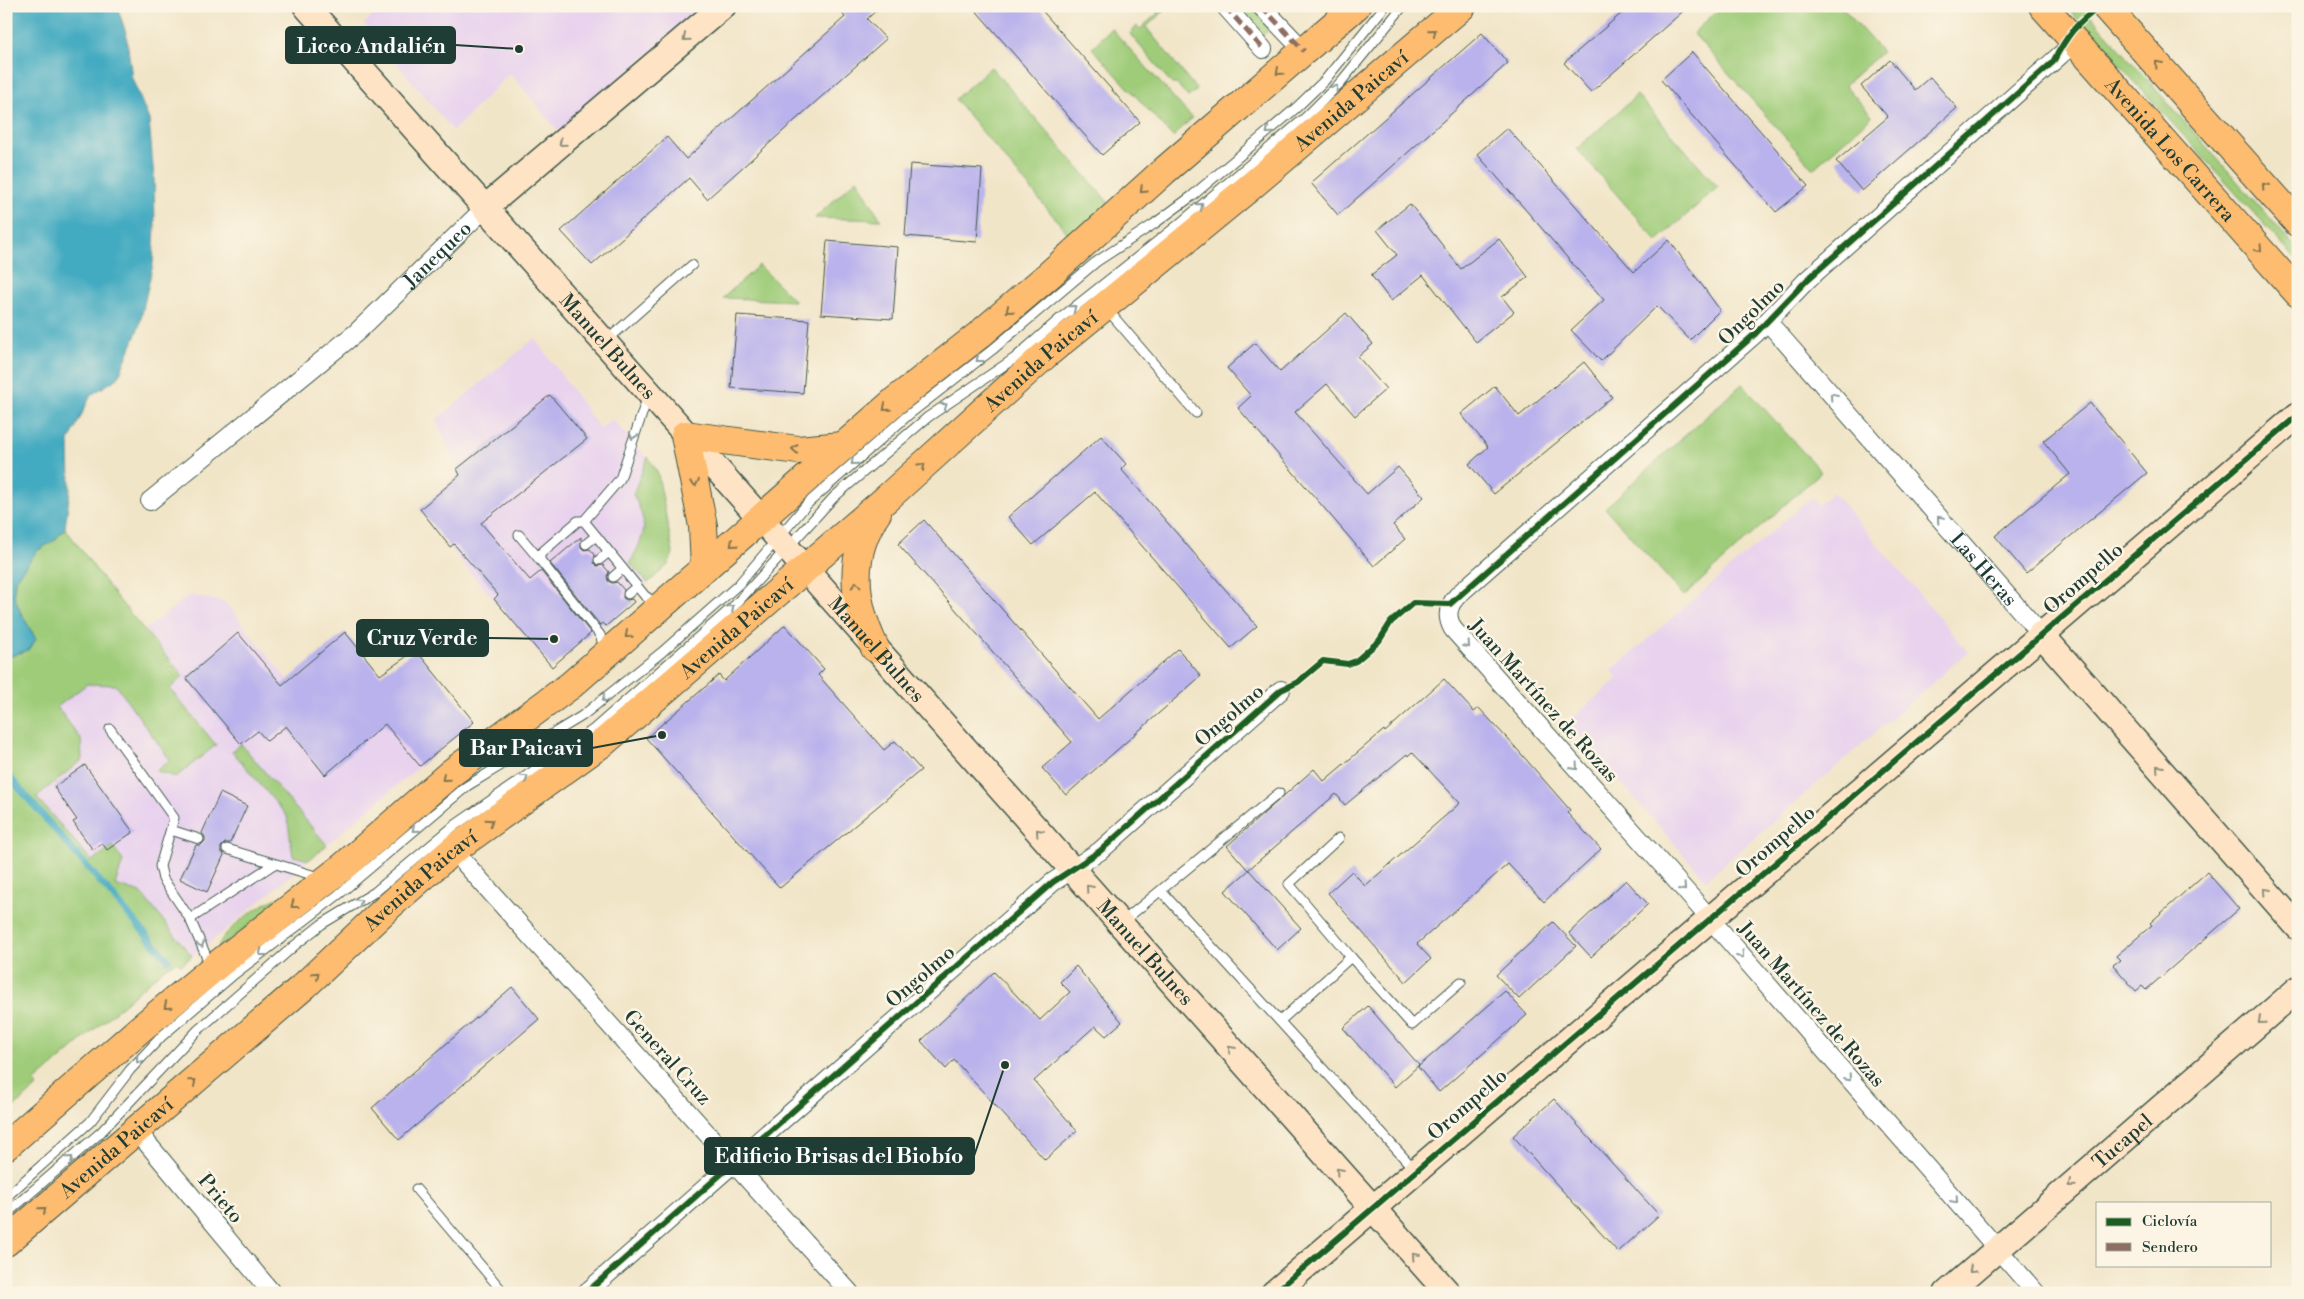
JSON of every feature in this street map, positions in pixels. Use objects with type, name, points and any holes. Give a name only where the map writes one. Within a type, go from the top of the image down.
[{"type":"main road","name":"Manuel Bulnes","points":[[306,6],[1448,1293]]},
{"type":"main road","name":"Janequeo","points":[[486,207],[723,6]]},
{"type":"main road","points":[[6,1146],[212,969],[327,880],[462,764],[553,699],[603,645],[653,601],[705,568],[775,535],[843,446],[896,400],[979,335],[1050,275],[1164,170],[1356,6]]},
{"type":"main road","name":"Avenida Paicaví","points":[[6,1242],[304,986],[366,927],[453,850],[605,741],[886,499],[1017,379],[1211,219],[1462,6]]},
{"type":"main road","name":"Avenida Los Carrera","points":[[2043,6],[2298,293]]},
{"type":"main road","points":[[2106,6],[2298,223]]},
{"type":"main road","name":"Orompello","points":[[1274,1293],[1415,1170],[2298,415]]},
{"type":"main road","points":[[705,568],[703,526],[685,435],[798,450],[843,446]]},
{"type":"main road","points":[[875,648],[865,628],[858,606],[856,567],[863,539],[873,518],[886,499]]},
{"type":"main road","name":"Las Heras","points":[[2041,634],[2298,927]]},
{"type":"main road","name":"Tucapel","points":[[1947,1293],[1996,1248],[2298,989]]},
{"type":"street","points":[[1225,6],[1263,50]]},
{"type":"street","points":[[1262,6],[1304,51]]},
{"type":"street","name":"Ongolmo","points":[[1450,604],[1768,322],[1800,286],[2075,42]]},
{"type":"street","name":"Janequeo","points":[[150,501],[357,332],[486,207]]},
{"type":"street","name":"Las Heras","points":[[1768,322],[2041,634]]},
{"type":"street","name":"Juan Martínez de Rozas","points":[[1450,604],[1448,616],[1453,629],[1709,918],[2036,1293]]},
{"type":"street","name":"Ongolmo","points":[[586,1293],[1053,882],[1100,850],[1281,690]]},
{"type":"street","name":"General Cruz","points":[[453,850],[850,1293]]},
{"type":"street","name":"Prieto","points":[[137,1131],[272,1293]]},
{"type":"lane","points":[[6,1197],[90,1122],[145,1053],[214,991],[338,894],[467,786],[582,716],[726,597],[775,535],[807,504],[913,411],[992,350],[1096,262],[1154,224],[1186,200],[1296,108],[1325,80],[1385,6]]},
{"type":"lane","points":[[775,535],[805,526],[834,497],[928,416],[1000,369],[1178,225],[1318,106],[1403,6]]},
{"type":"lane","points":[[1114,276],[1211,219]]},
{"type":"lane","points":[[605,342],[692,265]]},
{"type":"lane","points":[[1104,306],[1196,412]]},
{"type":"lane","points":[[540,560],[540,554],[578,521],[584,521],[620,479],[649,393]]},
{"type":"lane","points":[[584,521],[636,586],[653,601]]},
{"type":"lane","points":[[519,535],[540,560],[554,571],[603,645]]},
{"type":"lane","points":[[6,1214],[100,1132],[197,1031],[294,946],[322,924],[375,892],[454,826],[594,729],[716,623],[767,572],[775,535]]},
{"type":"lane","points":[[586,544],[596,536]]},
{"type":"lane","points":[[599,560],[609,552]]},
{"type":"lane","points":[[613,577],[622,569]]},
{"type":"lane","points":[[628,594],[636,586]]},
{"type":"lane","points":[[110,729],[174,818],[160,866],[163,879],[190,919],[212,969]]},
{"type":"lane","points":[[1120,924],[1280,794]]},
{"type":"lane","points":[[171,830],[199,840]]},
{"type":"lane","points":[[1339,838],[1289,884],[1412,1026],[1461,982]]},
{"type":"lane","points":[[227,849],[327,880]]},
{"type":"lane","points":[[190,919],[274,864]]},
{"type":"lane","points":[[1161,891],[1415,1170]]},
{"type":"lane","points":[[1280,1021],[1351,957]]},
{"type":"lane","points":[[416,1189],[504,1293]]},
{"type":"shaded area","points":[[383,6],[703,6],[559,132],[510,73],[453,131],[364,24]]},
{"type":"shaded area","points":[[535,338],[600,429],[612,419],[655,466],[673,553],[668,565],[552,667],[457,557],[420,509],[459,475],[436,420]]},
{"type":"shaded area","points":[[1833,492],[1968,652],[1706,880],[1568,722],[1617,679],[1612,670],[1812,497],[1818,505]]},
{"type":"shaded area","points":[[114,594],[145,630],[189,595],[225,602],[288,680],[324,650],[420,766],[228,928],[181,965],[6,761],[6,684]]},
{"type":"green space","points":[[1158,6],[1170,6],[1146,27],[1197,90],[1188,97],[1177,84],[1172,84],[1130,34],[1137,26],[1140,29],[1158,13],[1155,9]]},
{"type":"green space","points":[[1233,6],[1253,6],[1272,28],[1260,37]]},
{"type":"green space","points":[[1723,6],[1841,6],[1882,52],[1845,85],[1872,116],[1813,169],[1693,33]]},
{"type":"green space","points":[[2066,6],[2082,6],[2298,250],[2298,262]]},
{"type":"green space","points":[[1111,28],[1192,118],[1173,137],[1092,48]]},
{"type":"green space","points":[[991,67],[1109,203],[1070,236],[955,99]]},
{"type":"green space","points":[[1637,95],[1718,187],[1657,241],[1577,149]]},
{"type":"green space","points":[[857,179],[881,220],[815,218]]},
{"type":"green space","points":[[759,265],[795,301],[723,298]]},
{"type":"green space","points":[[1742,384],[1821,472],[1684,596],[1605,508]]},
{"type":"green space","points":[[648,457],[658,474],[673,553],[668,565],[648,583],[630,563],[644,529],[642,514],[633,494]]},
{"type":"green space","points":[[65,528],[114,594],[183,676],[170,689],[216,745],[176,777],[156,771],[170,760],[116,685],[87,684],[57,707],[81,739],[82,760],[36,797],[92,861],[113,846],[123,861],[115,885],[141,893],[192,956],[181,965],[177,961],[165,968],[34,1082],[37,1087],[6,1114],[6,658],[30,649],[36,639],[14,596],[15,580],[37,551],[55,540]]},
{"type":"green space","points":[[241,744],[327,845],[309,860],[293,856],[287,816],[232,751]]},
{"type":"green space","points":[[278,898],[287,898],[218,948],[226,934],[243,918]]},
{"type":"water","points":[[6,6],[117,6],[126,33],[132,78],[149,120],[154,178],[155,226],[153,264],[139,327],[118,378],[91,395],[69,441],[70,489],[65,528],[55,540],[37,551],[15,580],[14,596],[36,639],[30,649],[6,658]]},
{"type":"building","points":[[835,6],[881,6],[867,19],[886,39],[707,199],[689,178],[592,265],[561,231],[667,137],[686,159],[845,17]]},
{"type":"building","points":[[972,6],[1038,6],[1140,122],[1102,155]]},
{"type":"building","points":[[1630,6],[1689,6],[1591,92],[1564,63]]},
{"type":"building","points":[[1482,33],[1508,63],[1338,215],[1311,183]]},
{"type":"building","points":[[1692,52],[1808,186],[1776,212],[1661,80]]},
{"type":"building","points":[[1890,60],[1915,90],[1930,77],[1957,108],[1862,191],[1836,161],[1888,117],[1861,86]]},
{"type":"building","points":[[1507,128],[1634,272],[1669,240],[1720,310],[1690,340],[1657,306],[1601,361],[1571,330],[1604,300],[1477,154]]},
{"type":"building","points":[[910,164],[982,169],[977,242],[905,236]]},
{"type":"building","points":[[1410,204],[1461,269],[1499,239],[1528,277],[1502,297],[1514,312],[1476,342],[1423,275],[1391,301],[1371,275],[1397,255],[1377,230]]},
{"type":"building","points":[[827,241],[898,247],[893,319],[821,314]]},
{"type":"building","points":[[1346,313],[1373,344],[1358,357],[1386,389],[1355,416],[1327,384],[1295,412],[1367,494],[1398,467],[1424,497],[1393,525],[1405,539],[1374,566],[1238,408],[1251,396],[1227,368],[1255,343],[1280,372]]},
{"type":"building","points":[[737,315],[809,320],[803,393],[731,388]]},
{"type":"building","points":[[1584,362],[1612,397],[1494,494],[1469,464],[1488,447],[1461,414],[1495,386],[1519,416]]},
{"type":"building","points":[[550,395],[587,439],[481,523],[530,580],[541,571],[591,633],[552,667],[494,599],[498,595],[454,544],[450,547],[420,509],[460,475],[457,469]]},
{"type":"building","points":[[2090,403],[2147,473],[2026,573],[1995,536],[2070,474],[2043,441]]},
{"type":"building","points":[[1101,436],[1126,464],[1121,469],[1257,626],[1231,648],[1095,492],[1033,545],[1008,517]]},
{"type":"building","points":[[924,520],[1098,719],[1178,649],[1201,676],[1066,795],[1042,768],[1072,742],[898,544]]},
{"type":"building","points":[[581,537],[581,547],[584,550],[590,549],[595,555],[594,563],[597,566],[603,565],[609,572],[607,576],[608,581],[612,583],[617,582],[624,590],[623,598],[627,600],[632,599],[634,602],[606,626],[603,623],[600,625],[550,563]]},
{"type":"building","points":[[785,625],[824,669],[818,675],[884,750],[895,741],[921,770],[780,888],[646,738],[719,675],[724,681]]},
{"type":"building","points":[[345,632],[380,675],[416,650],[474,722],[420,766],[385,724],[325,775],[286,726],[267,741],[258,731],[241,744],[186,678],[238,633],[282,685]]},
{"type":"building","points":[[1444,679],[1474,712],[1479,708],[1516,748],[1570,810],[1567,813],[1601,849],[1544,902],[1508,864],[1417,944],[1431,959],[1406,982],[1328,893],[1352,871],[1365,886],[1460,803],[1412,752],[1408,756],[1407,754],[1345,805],[1336,794],[1248,870],[1227,846],[1314,769],[1324,781],[1384,730],[1385,732]]},
{"type":"building","points":[[85,765],[133,832],[107,850],[102,843],[93,850],[73,822],[77,820],[54,787]]},
{"type":"building","points":[[220,793],[247,806],[230,843],[225,843],[221,847],[224,855],[207,892],[180,879],[196,845],[201,845],[205,841],[202,833]]},
{"type":"building","points":[[1249,870],[1301,928],[1277,950],[1225,891]]},
{"type":"building","points":[[2207,872],[2239,909],[2146,990],[2142,986],[2136,991],[2113,965],[2120,960],[2116,956],[2152,925],[2150,923]]},
{"type":"building","points":[[1626,880],[1648,904],[1591,957],[1569,933]]},
{"type":"building","points":[[1553,922],[1576,946],[1519,999],[1496,975]]},
{"type":"building","points":[[1076,966],[1122,1022],[1106,1036],[1095,1026],[1034,1081],[1077,1131],[1045,1160],[954,1060],[946,1069],[921,1041],[994,972],[1040,1020],[1070,992],[1060,982]]},
{"type":"building","points":[[512,987],[539,1019],[399,1140],[372,1108]]},
{"type":"building","points":[[1505,991],[1527,1015],[1439,1092],[1418,1067]]},
{"type":"building","points":[[1368,1006],[1419,1065],[1395,1087],[1343,1028]]},
{"type":"building","points":[[1554,1099],[1659,1215],[1618,1252],[1513,1136]]},
{"type":"waterway","points":[[6,773],[168,960]]},
{"type":"marked path","points":[[1225,6],[1263,49]]},
{"type":"marked path","points":[[1261,6],[1304,51]]},
{"type":"cycle path","points":[[586,1293],[1053,882],[1100,851],[1281,690],[1298,682],[1323,661],[1348,664],[1356,661],[1379,641],[1391,622],[1413,603],[1450,604],[1755,334],[1807,280],[2053,62],[2073,31],[2100,6]]},
{"type":"cycle path","points":[[1274,1293],[2298,415]]},
{"type":"place","name":"Liceo Andalién","points":[[519,49]]},
{"type":"place","name":"Cruz Verde","points":[[554,639]]},
{"type":"place","name":"Bar Paicavi","points":[[662,735]]},
{"type":"place","name":"Edificio Brisas del Biobío","points":[[1005,1065]]}]
